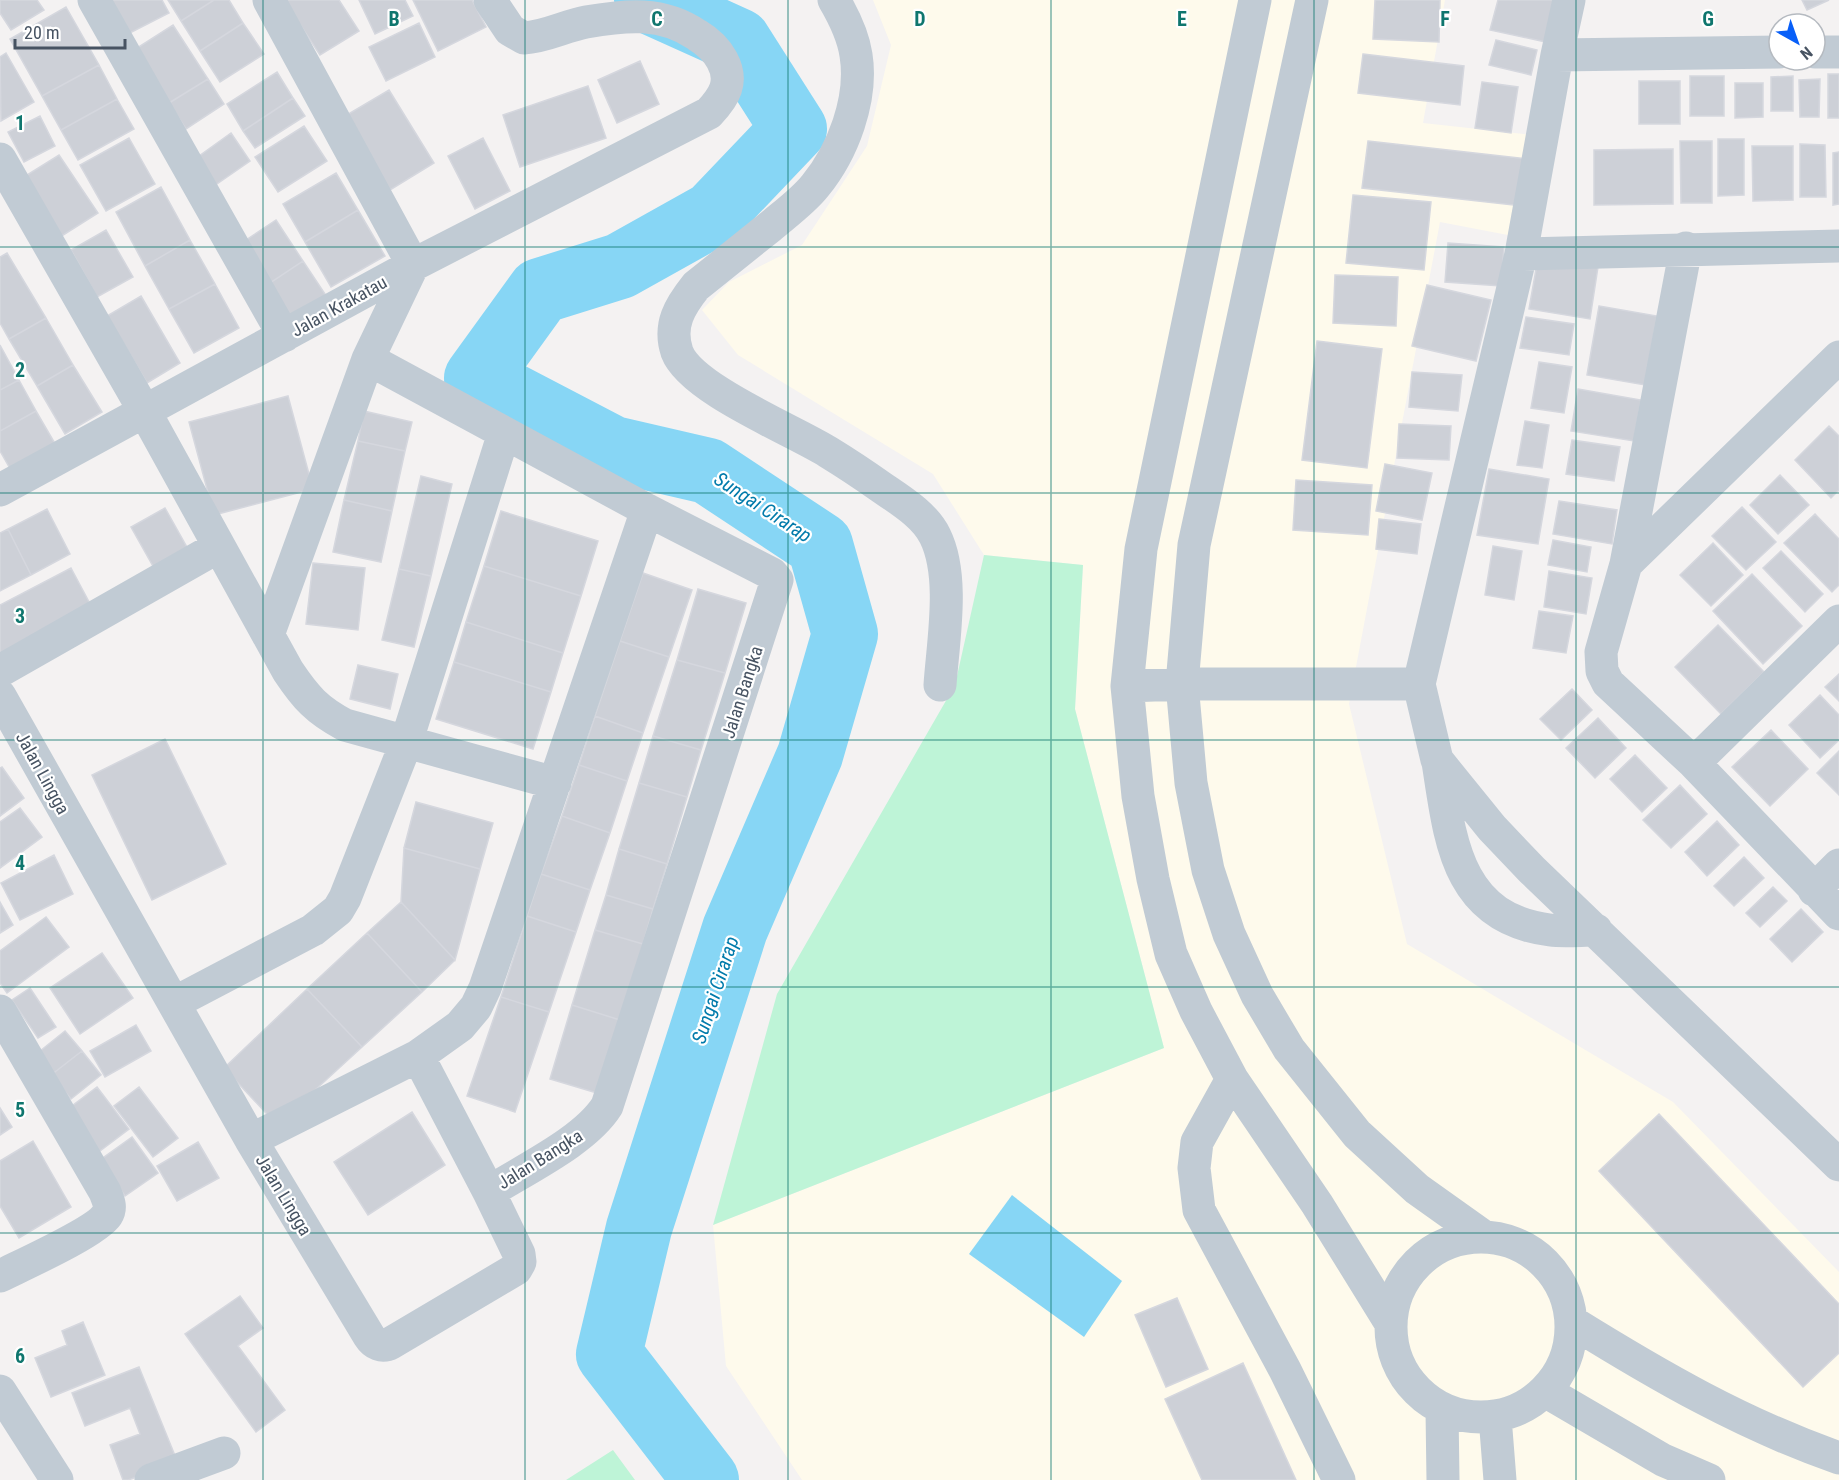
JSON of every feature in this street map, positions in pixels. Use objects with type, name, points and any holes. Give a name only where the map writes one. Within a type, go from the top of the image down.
[{"type":"street","points":[[94,0],[284,336]]},
{"type":"street","points":[[268,635],[368,359],[413,265],[269,0]]},
{"type":"street","name":"Jalan Krakatau","points":[[3,482],[145,412],[413,265],[682,128],[709,113],[720,101],[728,85],[728,76],[718,52],[705,40],[675,22],[637,17],[586,22],[524,38],[510,30],[490,0]]},
{"type":"street","points":[[834,0],[847,23],[856,55],[857,88],[848,127],[815,187],[696,286],[677,312],[674,339],[678,354],[684,363],[709,386],[828,451],[902,501],[934,534],[942,554],[946,580],[940,685]]},
{"type":"street","points":[[1255,0],[1141,549],[1127,686],[1138,796],[1153,879],[1172,954],[1196,1011],[1232,1079],[1317,1204],[1390,1322]]},
{"type":"street","points":[[1312,0],[1194,545],[1182,684],[1191,783],[1208,870],[1229,934],[1257,995],[1288,1049],[1357,1134],[1417,1189],[1483,1236]]},
{"type":"street","points":[[1569,0],[1521,254],[1419,684],[1454,848],[1465,875],[1479,897],[1491,909],[1525,925],[1551,930],[1596,930]]},
{"type":"street","points":[[1557,55],[1767,52]]},
{"type":"street","points":[[0,159],[303,694],[324,714],[345,725],[406,744],[555,783]]},
{"type":"street","points":[[1521,254],[1686,248],[1839,246]]},
{"type":"street","points":[[1686,248],[1626,564],[1601,652],[1602,671],[1608,683],[1694,763],[1839,914]]},
{"type":"street","points":[[1626,564],[1839,357]]},
{"type":"street","name":"Jalan Bangka","points":[[368,359],[647,510],[772,574],[777,580],[608,1106],[581,1135],[489,1192]]},
{"type":"street","points":[[174,1004],[313,930],[338,910],[352,883],[406,744],[504,433]]},
{"type":"street","points":[[251,1140],[418,1056],[460,1026],[476,1007],[555,783],[647,510]]},
{"type":"street","points":[[0,671],[218,547]]},
{"type":"street","points":[[1694,763],[1839,621]]},
{"type":"street","points":[[1127,686],[1419,684]]},
{"type":"street","name":"Jalan Lingga","points":[[0,696],[251,1140],[372,1341],[386,1346],[518,1266],[520,1262],[519,1254],[489,1192],[418,1056]]},
{"type":"street","points":[[1437,760],[1492,828],[1532,870],[1839,1165]]},
{"type":"street","points":[[1814,890],[1839,865]]},
{"type":"street","points":[[0,1011],[105,1192],[110,1205],[108,1213],[93,1228],[0,1276]]},
{"type":"street","points":[[1232,1079],[1197,1142],[1194,1168],[1199,1210],[1285,1370],[1339,1480]]},
{"type":"street","points":[[1483,1236],[1516,1243],[1545,1261],[1564,1289],[1572,1322],[1570,1347],[1561,1371],[1545,1391],[1495,1417],[1468,1418],[1442,1410],[1413,1388],[1395,1358],[1390,1322],[1399,1288],[1420,1260],[1449,1242],[1483,1236]]},
{"type":"street","points":[[1572,1322],[1718,1408],[1802,1445],[1839,1458]]},
{"type":"street","points":[[0,1391],[57,1480]]},
{"type":"street","points":[[1545,1391],[1663,1460],[1709,1480]]},
{"type":"street","points":[[1442,1410],[1443,1480]]},
{"type":"street","points":[[1495,1417],[1500,1480]]},
{"type":"street","points":[[152,1480],[224,1453]]},
{"type":"shaded area","points":[[873,0],[1445,0],[1423,123],[1542,136],[1513,236],[1440,222],[1349,704],[1407,944],[1673,1102],[1839,1272],[1839,1480],[802,1480],[726,1366],[713,1225],[1164,1048],[1075,709],[1083,565],[984,555],[933,474],[738,355],[702,310],[729,282],[802,245],[867,146],[891,45]]},
{"type":"green space","points":[[984,555],[1083,565],[1075,709],[1164,1048],[713,1225],[777,994],[955,685]]},
{"type":"green space","points":[[613,1450],[635,1480],[566,1480]]},
{"type":"water","points":[[1012,1195],[1122,1281],[1084,1337],[969,1254]]},
{"type":"building","points":[[0,0],[37,0],[44,10],[11,30],[0,13]]},
{"type":"building","points":[[110,0],[162,0],[169,13],[124,36]]},
{"type":"building","points":[[168,0],[214,0],[181,21]]},
{"type":"building","points":[[214,0],[229,0],[243,23],[200,51],[181,21]]},
{"type":"building","points":[[284,0],[339,0],[359,31],[320,55]]},
{"type":"building","points":[[359,0],[405,0],[413,16],[375,34]]},
{"type":"building","points":[[413,0],[472,0],[486,27],[438,51]]},
{"type":"building","points":[[1375,0],[1440,0],[1439,42],[1373,39]]},
{"type":"building","points":[[1498,0],[1556,0],[1546,42],[1490,30]]},
{"type":"building","points":[[1802,0],[1829,0],[1807,10]]},
{"type":"building","points":[[66,7],[99,65],[42,96],[10,39]]},
{"type":"building","points":[[243,23],[264,54],[220,82],[200,51]]},
{"type":"building","points":[[419,23],[435,57],[386,81],[369,47]]},
{"type":"building","points":[[173,25],[208,79],[169,103],[134,50]]},
{"type":"building","points":[[1496,40],[1537,50],[1531,75],[1489,65]]},
{"type":"building","points":[[6,53],[34,102],[1,121],[0,57]]},
{"type":"building","points":[[1363,54],[1464,66],[1460,105],[1358,93]]},
{"type":"building","points":[[640,61],[659,104],[617,123],[598,80]]},
{"type":"building","points":[[99,65],[117,99],[61,130],[42,96]]},
{"type":"building","points":[[277,72],[293,98],[243,131],[227,104]]},
{"type":"building","points":[[1828,74],[1839,74],[1839,118],[1828,118]]},
{"type":"building","points":[[1690,76],[1724,76],[1724,116],[1690,116]]},
{"type":"building","points":[[1793,76],[1793,111],[1771,111],[1771,77]]},
{"type":"building","points":[[208,79],[224,104],[186,129],[169,103]]},
{"type":"building","points":[[1820,79],[1819,117],[1800,117],[1799,80]]},
{"type":"building","points":[[1639,81],[1680,81],[1680,124],[1639,124]]},
{"type":"building","points":[[1482,82],[1518,87],[1511,133],[1475,128]]},
{"type":"building","points":[[1735,83],[1763,83],[1763,117],[1735,118]]},
{"type":"building","points":[[588,86],[606,138],[520,167],[503,115]]},
{"type":"building","points":[[389,90],[434,163],[390,190],[345,116]]},
{"type":"building","points":[[293,98],[305,116],[255,148],[243,131]]},
{"type":"building","points":[[117,99],[134,129],[78,160],[61,130]]},
{"type":"building","points":[[40,116],[55,146],[24,162],[8,132]]},
{"type":"building","points":[[304,126],[327,161],[278,192],[255,157]]},
{"type":"building","points":[[231,133],[250,161],[214,186],[195,159]]},
{"type":"building","points":[[129,138],[155,184],[106,211],[80,165]]},
{"type":"building","points":[[483,138],[510,191],[475,209],[448,156]]},
{"type":"building","points":[[1718,139],[1744,139],[1744,195],[1718,196]]},
{"type":"building","points":[[1368,141],[1528,159],[1522,206],[1362,188]]},
{"type":"building","points":[[1680,141],[1712,141],[1712,203],[1681,203]]},
{"type":"building","points":[[1800,144],[1825,145],[1826,197],[1800,197]]},
{"type":"building","points":[[1752,146],[1793,146],[1793,200],[1753,201]]},
{"type":"building","points":[[1673,149],[1673,204],[1594,205],[1594,150]]},
{"type":"building","points":[[1839,152],[1839,204],[1833,205],[1833,153]]},
{"type":"building","points":[[59,155],[98,213],[57,239],[19,180]]},
{"type":"building","points":[[336,173],[358,210],[305,242],[283,204]]},
{"type":"building","points":[[161,187],[190,240],[145,266],[116,212]]},
{"type":"building","points":[[1353,195],[1431,202],[1424,270],[1346,263]]},
{"type":"building","points":[[358,210],[385,256],[331,287],[305,242]]},
{"type":"building","points":[[276,220],[303,261],[267,285],[240,244]]},
{"type":"building","points":[[106,230],[133,277],[97,297],[71,250]]},
{"type":"building","points":[[190,240],[215,284],[169,309],[145,266]]},
{"type":"building","points":[[1448,243],[1504,247],[1501,286],[1445,282]]},
{"type":"building","points":[[7,253],[46,318],[9,339],[0,323],[0,257]]},
{"type":"building","points":[[1538,258],[1598,267],[1590,319],[1529,309]]},
{"type":"building","points":[[303,261],[329,300],[293,324],[267,285]]},
{"type":"building","points":[[1335,275],[1398,277],[1396,326],[1333,323]]},
{"type":"building","points":[[215,284],[239,328],[194,353],[169,309]]},
{"type":"building","points":[[1427,285],[1491,300],[1476,361],[1412,346]]},
{"type":"building","points":[[141,296],[180,363],[147,383],[107,316]]},
{"type":"building","points":[[1599,306],[1657,316],[1645,385],[1587,375]]},
{"type":"building","points":[[1526,317],[1574,324],[1569,355],[1520,348]]},
{"type":"building","points":[[46,318],[73,365],[37,386],[9,339]]},
{"type":"building","points":[[1317,341],[1382,349],[1367,468],[1302,460]]},
{"type":"building","points":[[0,345],[19,380],[0,390]]},
{"type":"building","points":[[1539,362],[1572,367],[1564,413],[1531,408]]},
{"type":"building","points":[[73,365],[102,412],[65,434],[37,386]]},
{"type":"building","points":[[1412,372],[1462,375],[1458,411],[1409,407]]},
{"type":"building","points":[[19,380],[36,411],[0,431],[0,390]]},
{"type":"building","points":[[1578,389],[1641,400],[1634,441],[1571,431]]},
{"type":"building","points":[[288,396],[313,489],[214,515],[189,422]]},
{"type":"building","points":[[36,411],[57,447],[12,472],[0,451],[0,431]]},
{"type":"building","points":[[364,411],[412,422],[405,451],[358,441]]},
{"type":"building","points":[[1525,421],[1549,425],[1542,468],[1517,465]]},
{"type":"building","points":[[1399,424],[1451,426],[1449,460],[1397,458]]},
{"type":"building","points":[[1829,426],[1839,436],[1839,490],[1831,498],[1795,460]]},
{"type":"building","points":[[1572,440],[1620,447],[1614,481],[1566,474]]},
{"type":"building","points":[[358,441],[405,451],[392,511],[344,500]]},
{"type":"building","points":[[1385,464],[1432,473],[1422,520],[1376,511]]},
{"type":"building","points":[[1489,469],[1549,479],[1538,544],[1477,535]]},
{"type":"building","points":[[1780,475],[1809,505],[1778,534],[1750,505]]},
{"type":"building","points":[[421,476],[452,484],[431,576],[399,569]]},
{"type":"building","points":[[1296,480],[1372,485],[1368,535],[1293,530]]},
{"type":"building","points":[[344,500],[392,511],[381,562],[333,552]]},
{"type":"building","points":[[1559,501],[1617,510],[1612,544],[1553,534]]},
{"type":"building","points":[[1742,507],[1776,542],[1746,570],[1712,536]]},
{"type":"building","points":[[165,508],[188,549],[154,568],[131,527]]},
{"type":"building","points":[[47,509],[70,554],[31,575],[8,529]]},
{"type":"building","points":[[501,511],[598,541],[581,596],[484,566]]},
{"type":"building","points":[[1815,514],[1839,539],[1839,585],[1832,592],[1784,543]]},
{"type":"building","points":[[1379,519],[1421,524],[1417,554],[1376,549]]},
{"type":"building","points":[[8,529],[31,575],[0,591],[0,533]]},
{"type":"building","points":[[1553,540],[1591,547],[1587,572],[1548,565]]},
{"type":"building","points":[[1713,543],[1743,575],[1711,606],[1680,575]]},
{"type":"building","points":[[1493,546],[1522,551],[1514,600],[1485,595]]},
{"type":"building","points":[[1781,551],[1823,594],[1805,612],[1763,568]]},
{"type":"building","points":[[313,563],[365,568],[358,630],[306,624]]},
{"type":"building","points":[[484,566],[581,596],[563,653],[466,622]]},
{"type":"building","points":[[71,568],[96,615],[0,666],[0,605]]},
{"type":"building","points":[[399,569],[431,576],[414,647],[382,640]]},
{"type":"building","points":[[1549,571],[1592,578],[1586,614],[1544,607]]},
{"type":"building","points":[[643,573],[692,590],[669,657],[620,641]]},
{"type":"building","points":[[1752,574],[1802,626],[1763,664],[1713,611]]},
{"type":"building","points":[[698,589],[746,603],[725,673],[677,660]]},
{"type":"building","points":[[1539,611],[1573,616],[1566,653],[1533,648]]},
{"type":"building","points":[[466,622],[563,653],[551,692],[454,662]]},
{"type":"building","points":[[1718,625],[1764,672],[1721,714],[1675,667]]},
{"type":"building","points":[[620,641],[669,657],[643,733],[595,716]]},
{"type":"building","points":[[677,660],[725,673],[701,750],[653,736]]},
{"type":"building","points":[[454,662],[551,692],[533,749],[436,719]]},
{"type":"building","points":[[358,665],[398,674],[390,709],[350,699]]},
{"type":"building","points":[[1839,674],[1839,701],[1825,687]]},
{"type":"building","points":[[1572,689],[1592,710],[1561,740],[1540,719]]},
{"type":"building","points":[[1820,695],[1839,715],[1839,740],[1820,758],[1789,725]]},
{"type":"building","points":[[595,716],[643,733],[627,781],[579,765]]},
{"type":"building","points":[[1598,718],[1626,748],[1595,778],[1566,748]]},
{"type":"building","points":[[1771,730],[1808,769],[1770,806],[1732,767]]},
{"type":"building","points":[[653,736],[701,750],[687,797],[639,783]]},
{"type":"building","points":[[165,739],[226,864],[152,900],[92,775]]},
{"type":"building","points":[[1839,751],[1839,795],[1817,773]]},
{"type":"building","points":[[1635,755],[1667,788],[1642,812],[1610,779]]},
{"type":"building","points":[[579,765],[627,781],[610,833],[562,816]]},
{"type":"building","points":[[2,767],[24,798],[0,816],[0,768]]},
{"type":"building","points":[[639,783],[687,797],[667,864],[619,849]]},
{"type":"building","points":[[1680,785],[1707,814],[1671,848],[1643,820]]},
{"type":"building","points":[[416,802],[493,823],[480,869],[404,848]]},
{"type":"building","points":[[20,808],[42,837],[0,868],[0,822]]},
{"type":"building","points":[[562,816],[610,833],[590,890],[541,874]]},
{"type":"building","points":[[1717,821],[1739,845],[1707,876],[1685,852]]},
{"type":"building","points":[[404,848],[480,869],[455,960],[401,902]]},
{"type":"building","points":[[619,849],[667,864],[653,909],[606,895]]},
{"type":"building","points":[[54,855],[73,894],[20,920],[1,883]]},
{"type":"building","points":[[1744,857],[1764,878],[1734,906],[1714,886]]},
{"type":"building","points":[[541,874],[590,890],[576,932],[527,916]]},
{"type":"building","points":[[1773,887],[1787,901],[1760,927],[1746,913]]},
{"type":"building","points":[[606,895],[653,909],[643,944],[595,930]]},
{"type":"building","points":[[0,902],[13,925],[0,933]]},
{"type":"building","points":[[401,902],[455,960],[422,992],[367,933]]},
{"type":"building","points":[[1801,909],[1823,932],[1792,962],[1770,939]]},
{"type":"building","points":[[527,916],[576,932],[549,1012],[501,997]]},
{"type":"building","points":[[46,917],[69,947],[7,993],[0,983],[0,951]]},
{"type":"building","points":[[595,930],[643,944],[620,1020],[572,1005]]},
{"type":"building","points":[[367,933],[422,992],[362,1047],[307,989]]},
{"type":"building","points":[[102,953],[133,998],[80,1034],[50,988]]},
{"type":"building","points":[[30,988],[56,1027],[38,1038],[12,1000]]},
{"type":"building","points":[[307,989],[362,1047],[277,1125],[224,1068]]},
{"type":"building","points":[[501,997],[549,1012],[515,1112],[467,1096]]},
{"type":"building","points":[[572,1005],[620,1020],[597,1093],[550,1079]]},
{"type":"building","points":[[136,1025],[151,1051],[105,1077],[90,1051]]},
{"type":"building","points":[[65,1031],[82,1051],[51,1075],[35,1055]]},
{"type":"building","points":[[82,1051],[101,1075],[71,1099],[51,1075]]},
{"type":"building","points":[[97,1087],[129,1129],[96,1154],[64,1112]]},
{"type":"building","points":[[139,1087],[178,1138],[153,1157],[114,1106]]},
{"type":"building","points":[[0,1108],[12,1127],[0,1135]]},
{"type":"building","points":[[412,1112],[445,1165],[368,1215],[334,1162]]},
{"type":"building","points":[[1659,1114],[1839,1304],[1839,1353],[1803,1387],[1599,1171]]},
{"type":"building","points":[[132,1137],[158,1173],[125,1196],[100,1160]]},
{"type":"building","points":[[33,1141],[71,1207],[19,1238],[0,1206],[0,1161]]},
{"type":"building","points":[[198,1142],[219,1178],[177,1201],[157,1166]]},
{"type":"building","points":[[240,1296],[263,1328],[238,1346],[285,1410],[256,1432],[185,1334]]},
{"type":"building","points":[[1177,1298],[1208,1369],[1166,1387],[1135,1315]]},
{"type":"building","points":[[83,1322],[105,1375],[51,1397],[35,1358],[67,1345],[62,1331]]},
{"type":"building","points":[[1243,1363],[1296,1480],[1202,1480],[1165,1399]]},
{"type":"building","points":[[139,1367],[178,1463],[123,1480],[110,1445],[140,1434],[130,1408],[85,1426],[72,1393]]},
{"type":"waterway","name":"Sungai Cirarap","points":[[647,0],[738,41],[794,129],[713,214],[620,266],[540,291],[477,378],[613,449],[708,471],[820,545],[845,634],[810,755],[735,929],[639,1228],[609,1354],[706,1480]]}]
